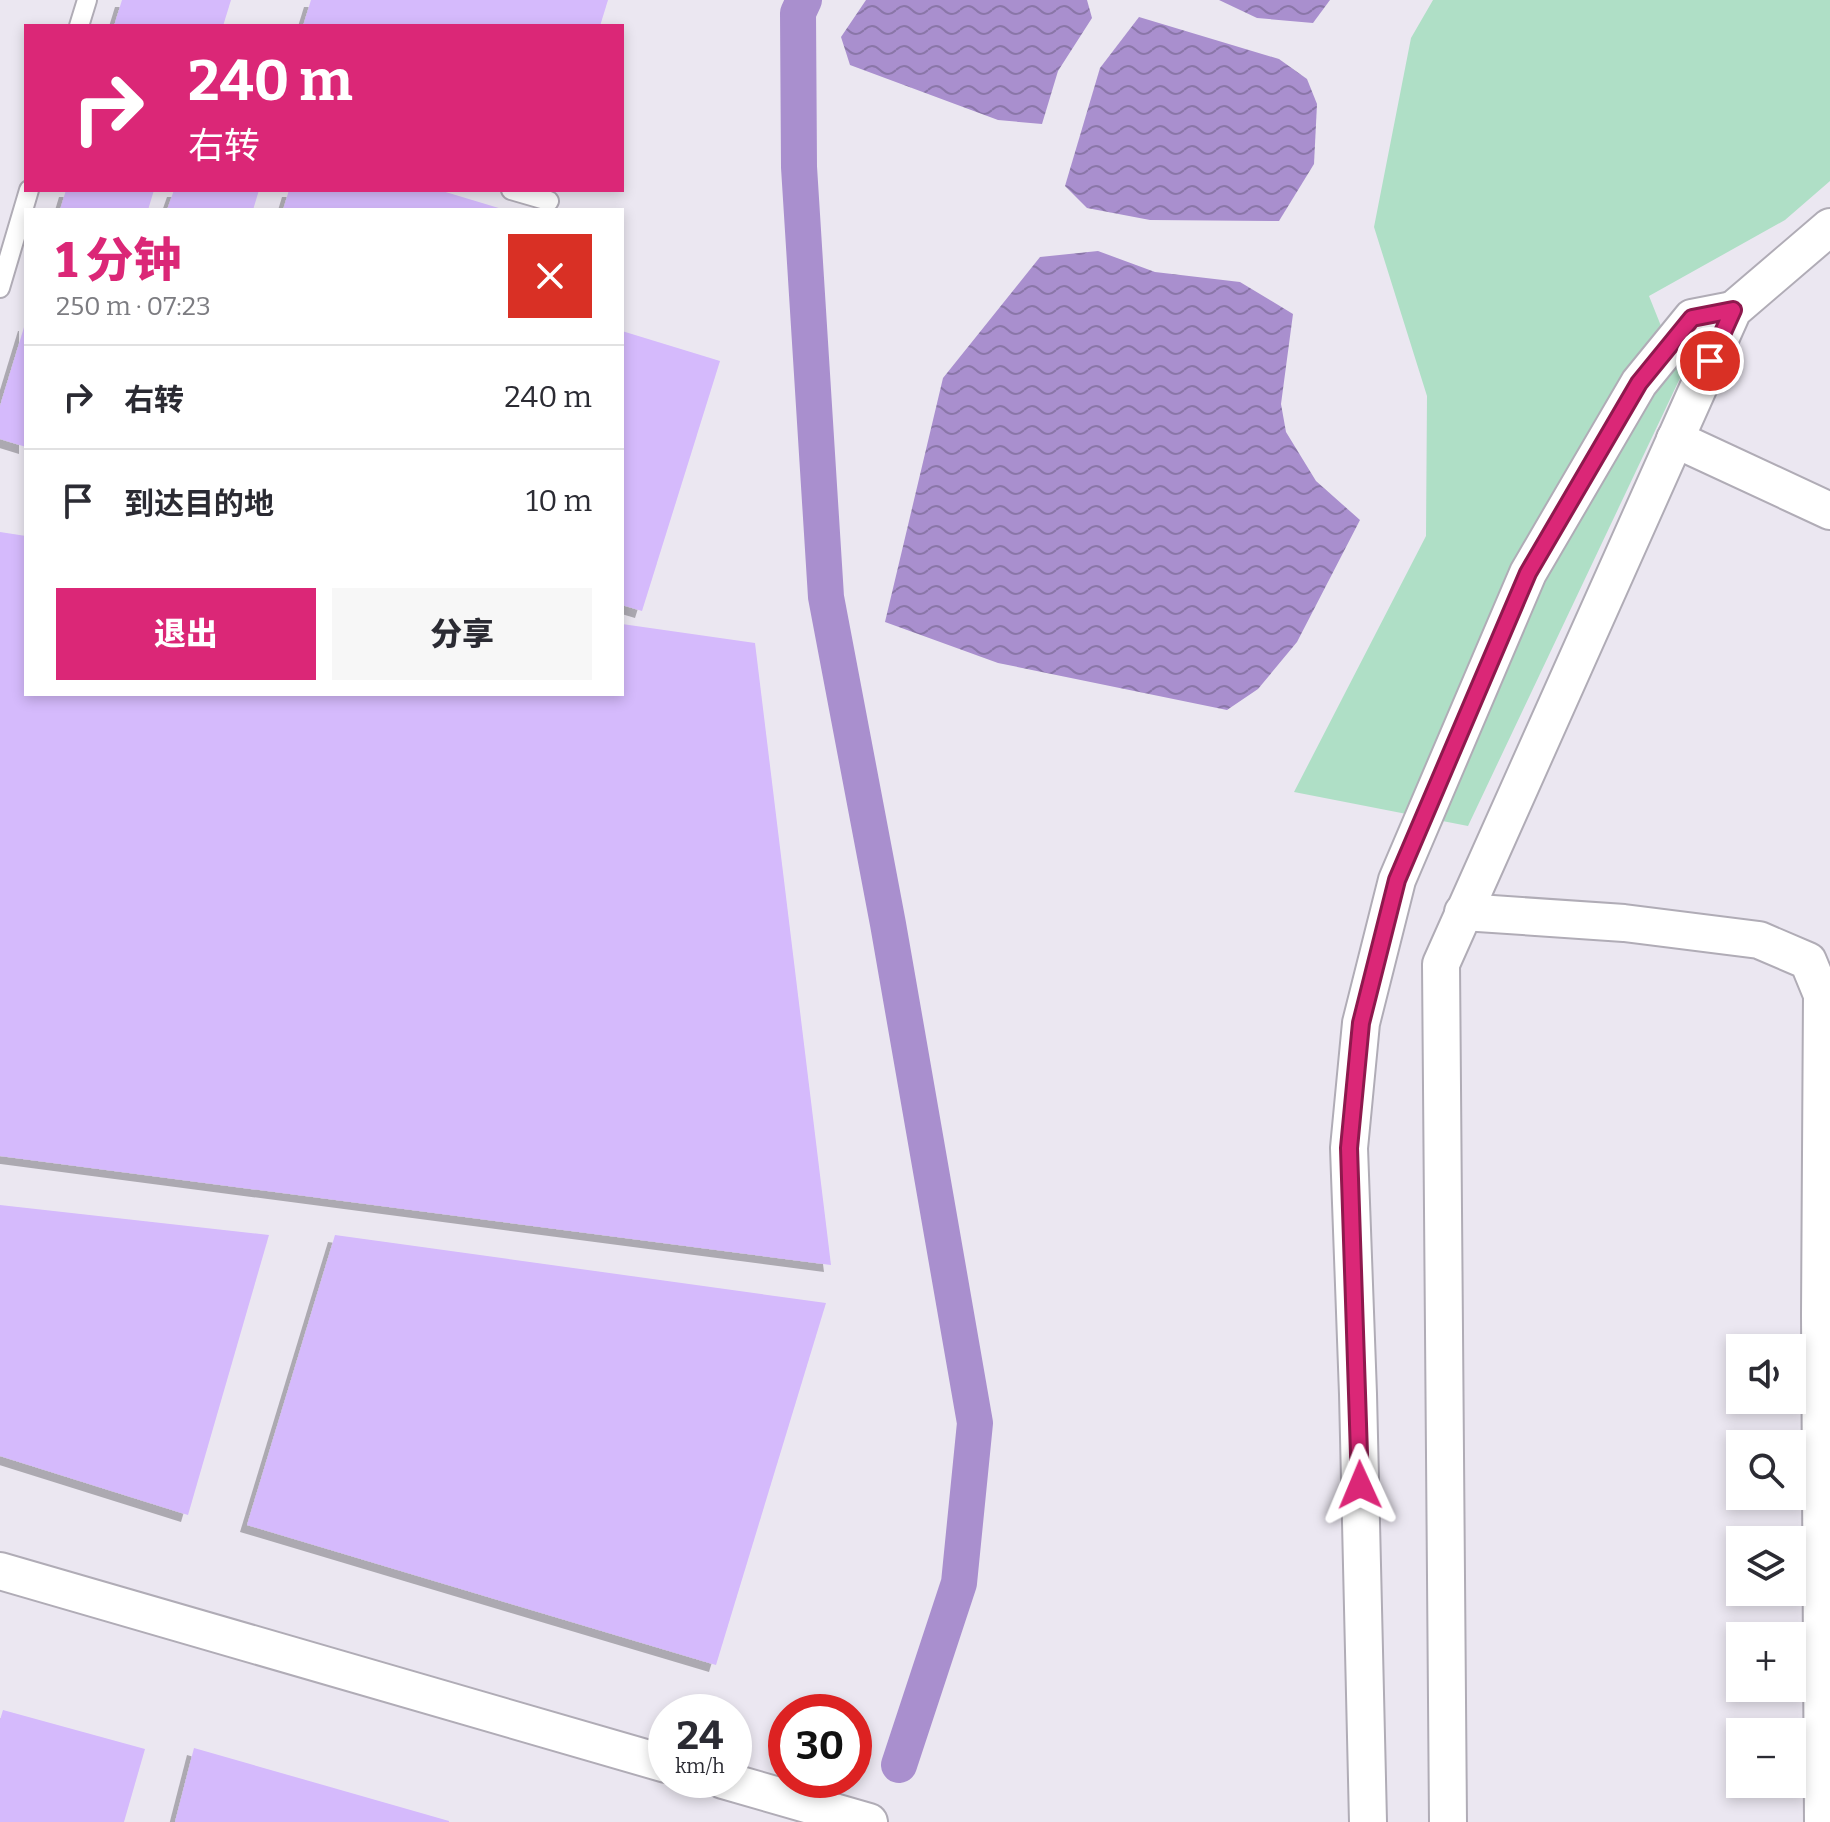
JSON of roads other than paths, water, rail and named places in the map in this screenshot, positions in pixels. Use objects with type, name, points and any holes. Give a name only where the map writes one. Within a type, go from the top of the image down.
[{"type":"street","points":[[1448,1822],[1441,964],[1733,310],[1830,227]]},
{"type":"street","points":[[1368,1822],[1349,1148],[1364,1009],[1397,880],[1528,573],[1639,383],[1692,318],[1733,310]]},
{"type":"street","points":[[1675,439],[1830,511]]},
{"type":"street","points":[[1463,912],[1624,923],[1759,940],[1808,961],[1822,995],[1825,1314],[1823,1822]]},
{"type":"street","points":[[0,1571],[648,1759]]},
{"type":"street","points":[[752,1788],[869,1822]]},
{"type":"lane","points":[[80,24],[87,0]]},
{"type":"lane","points":[[0,288],[28,192]]},
{"type":"lane","points":[[518,192],[549,201]]},
{"type":"water","points":[[866,0],[1087,0],[1092,18],[1058,71],[1042,124],[998,120],[850,65],[841,37]]},
{"type":"water","points":[[1219,0],[1330,0],[1313,23],[1257,18]]},
{"type":"water","points":[[1139,17],[1279,59],[1307,79],[1317,104],[1314,164],[1279,221],[1150,220],[1087,208],[1065,186],[1100,68]]},
{"type":"water","points":[[1098,251],[1155,272],[1240,282],[1293,314],[1281,404],[1286,432],[1316,481],[1360,520],[1297,642],[1258,689],[1227,710],[998,663],[885,622],[943,378],[1040,257]]},
{"type":"waterway","points":[[804,0],[798,13],[799,167],[826,597],[888,924],[975,1423],[959,1583],[899,1765]]}]
